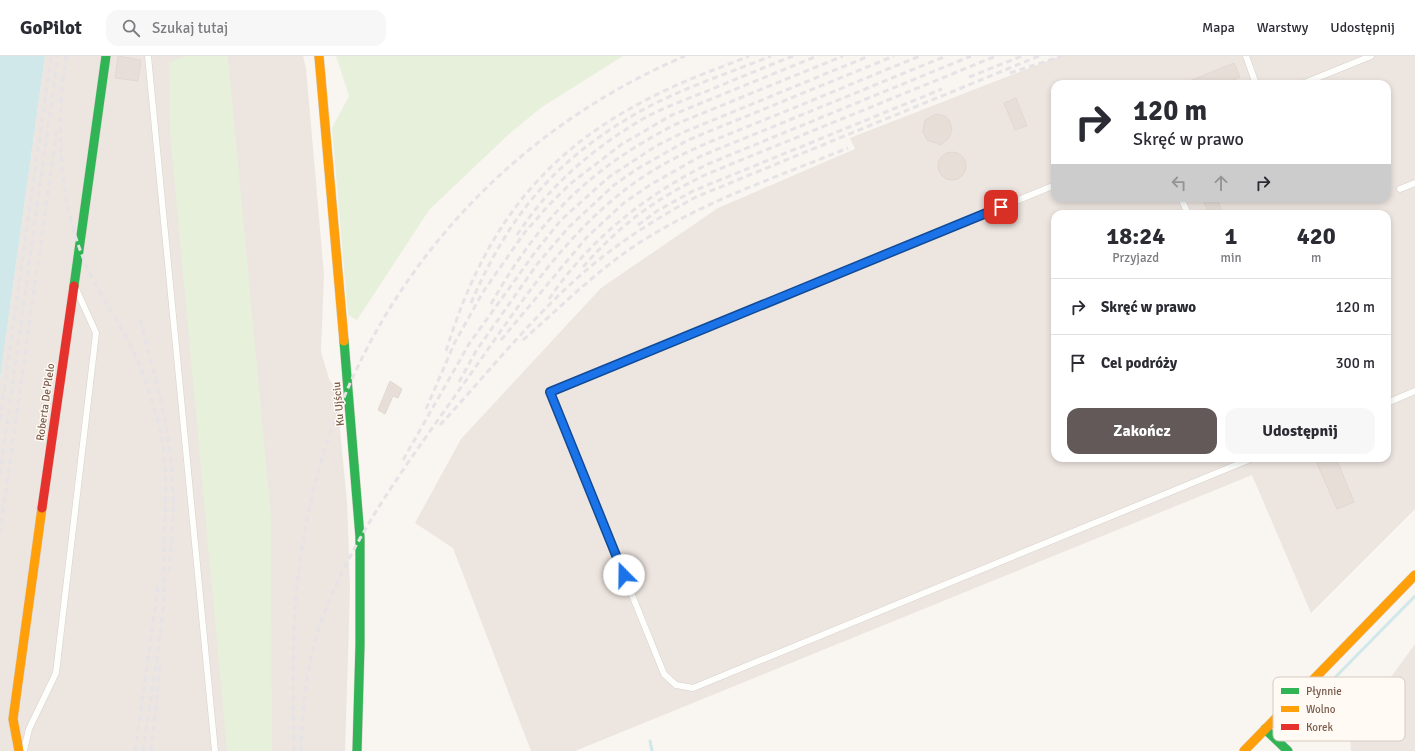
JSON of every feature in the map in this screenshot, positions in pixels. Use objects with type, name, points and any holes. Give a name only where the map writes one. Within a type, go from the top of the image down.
[{"type":"main road","name":"Roberta De'Plelo","points":[[19,751],[13,718],[73,282],[106,56]]},
{"type":"main road","name":"Ku Ujściu","points":[[319,56],[352,427],[360,537],[360,645],[357,751]]},
{"type":"main road","points":[[1316,677],[1415,575]]},
{"type":"main road","points":[[1244,751],[1273,721]]},
{"type":"main road","points":[[1265,729],[1273,737]]},
{"type":"main road","points":[[1278,741],[1288,751]]},
{"type":"lane","points":[[148,56],[215,751]]},
{"type":"lane","points":[[1246,56],[1255,80]]},
{"type":"lane","points":[[1312,80],[1371,56]]},
{"type":"lane","points":[[1400,189],[1415,183]]},
{"type":"lane","points":[[1051,187],[550,392],[664,674],[676,685],[693,688],[1243,462]]},
{"type":"lane","points":[[24,751],[29,729],[56,674],[96,333],[73,282]]},
{"type":"lane","points":[[1391,400],[1415,391]]},
{"type":"shaded area","points":[[45,56],[303,56],[306,68],[324,275],[321,352],[329,379],[336,389],[347,502],[350,588],[345,751],[0,751],[0,379]]},
{"type":"shaded area","points":[[1060,56],[1415,56],[1415,509],[1311,613],[1252,475],[575,751],[531,751],[453,548],[415,523],[461,439],[601,288],[718,208],[855,149],[850,138]]},
{"type":"shaded area","points":[[1415,644],[1415,751],[1351,751],[1350,741],[1405,741],[1405,677],[1391,677]]},
{"type":"green space","points":[[186,56],[228,56],[271,516],[272,751],[227,751],[170,133],[169,62]]},
{"type":"green space","points":[[336,56],[623,56],[542,107],[509,134],[429,210],[357,320],[348,315],[332,128],[349,96]]},
{"type":"water","points":[[0,56],[45,56],[0,379]]},
{"type":"building","points":[[118,56],[141,60],[138,81],[115,78]]},
{"type":"building","points":[[1234,63],[1240,77],[1233,80],[1192,80]]},
{"type":"building","points":[[1016,98],[1027,126],[1015,130],[1004,103]]},
{"type":"building","points":[[936,114],[945,116],[949,120],[952,129],[949,138],[941,145],[927,140],[923,132],[925,120]]},
{"type":"building","points":[[952,152],[962,156],[966,166],[962,176],[952,180],[942,176],[938,166],[942,156]]},
{"type":"building","points":[[1204,202],[1218,202],[1222,210],[1207,210]]},
{"type":"building","points":[[390,381],[402,389],[398,398],[393,396],[385,414],[378,410]]},
{"type":"building","points":[[1316,462],[1338,462],[1354,502],[1337,509]]},
{"type":"waterway","points":[[1335,677],[1415,596]]},
{"type":"waterway","points":[[650,741],[652,751]]},
{"type":"railway","points":[[0,420],[51,56]]},
{"type":"railway","points":[[0,474],[58,56]]},
{"type":"railway","points":[[63,81],[66,56]]},
{"type":"railway","points":[[294,751],[294,627],[301,554],[318,472],[345,394],[382,321],[427,254],[481,193],[542,139],[610,93],[685,56]]},
{"type":"railway","points":[[446,351],[461,307],[479,267],[500,230],[524,196],[552,166],[584,139],[620,114],[673,87],[749,56]]},
{"type":"railway","points":[[471,303],[501,243],[518,217],[537,193],[558,171],[581,151],[608,131],[653,104],[686,89],[771,56]]},
{"type":"railway","points":[[517,235],[529,217],[572,170],[588,156],[623,131],[663,109],[793,56]]},
{"type":"railway","points":[[426,409],[455,342],[483,292],[525,232],[570,184],[622,144],[672,115],[817,56]]},
{"type":"railway","points":[[491,304],[509,273],[548,221],[592,178],[617,159],[676,124],[843,56]]},
{"type":"railway","points":[[403,460],[469,344],[536,251],[561,220],[609,177],[656,146],[684,132],[869,56]]},
{"type":"railway","points":[[459,382],[476,351],[538,263],[569,227],[614,185],[637,169],[688,140],[894,56]]},
{"type":"railway","points":[[301,751],[306,684],[317,635],[335,587],[350,557],[384,498],[403,470],[522,301],[566,246],[589,221],[615,198],[643,177],[686,152],[920,56]]},
{"type":"railway","points":[[501,340],[587,237],[625,202],[650,185],[701,156],[946,56]]},
{"type":"railway","points":[[549,299],[565,278],[600,239],[640,205],[684,177],[708,164],[971,56]]},
{"type":"railway","points":[[583,267],[625,225],[655,203],[688,183],[996,56]]},
{"type":"railway","points":[[969,77],[1022,56]]},
{"type":"railway","points":[[440,425],[531,323],[570,285],[615,247],[655,221],[696,197],[1039,56]]},
{"type":"railway","points":[[1010,73],[1062,56]]},
{"type":"railway","points":[[63,77],[60,126],[61,150],[66,199],[71,222],[88,269],[124,333],[148,387],[158,421],[165,466],[166,497],[163,610],[143,751]]},
{"type":"railway","points":[[638,225],[657,211],[693,191],[942,89]]},
{"type":"railway","points":[[0,533],[57,127]]},
{"type":"railway","points":[[523,340],[601,271],[617,258],[652,235],[723,198],[848,148]]},
{"type":"railway","points":[[140,320],[156,379],[168,438],[172,472],[173,523],[168,574]]},
{"type":"railway","points":[[135,751],[158,587]]},
{"type":"railway","points":[[151,751],[160,666]]},
{"type":"traffic: fast","points":[[74,286],[106,56]]},
{"type":"traffic: fast","points":[[344,341],[360,537],[360,645],[357,751]]},
{"type":"traffic: fast","points":[[1265,729],[1273,737]]},
{"type":"traffic: fast","points":[[1278,741],[1288,751]]},
{"type":"traffic: slow","points":[[319,56],[344,341]]},
{"type":"traffic: slow","points":[[19,751],[13,719],[42,508]]},
{"type":"traffic: slow","points":[[1316,677],[1415,575]]},
{"type":"traffic: slow","points":[[1244,751],[1273,721]]},
{"type":"traffic: jam","points":[[42,508],[74,286]]},
{"type":"route","points":[[624,575],[550,392],[1001,207]]}]
